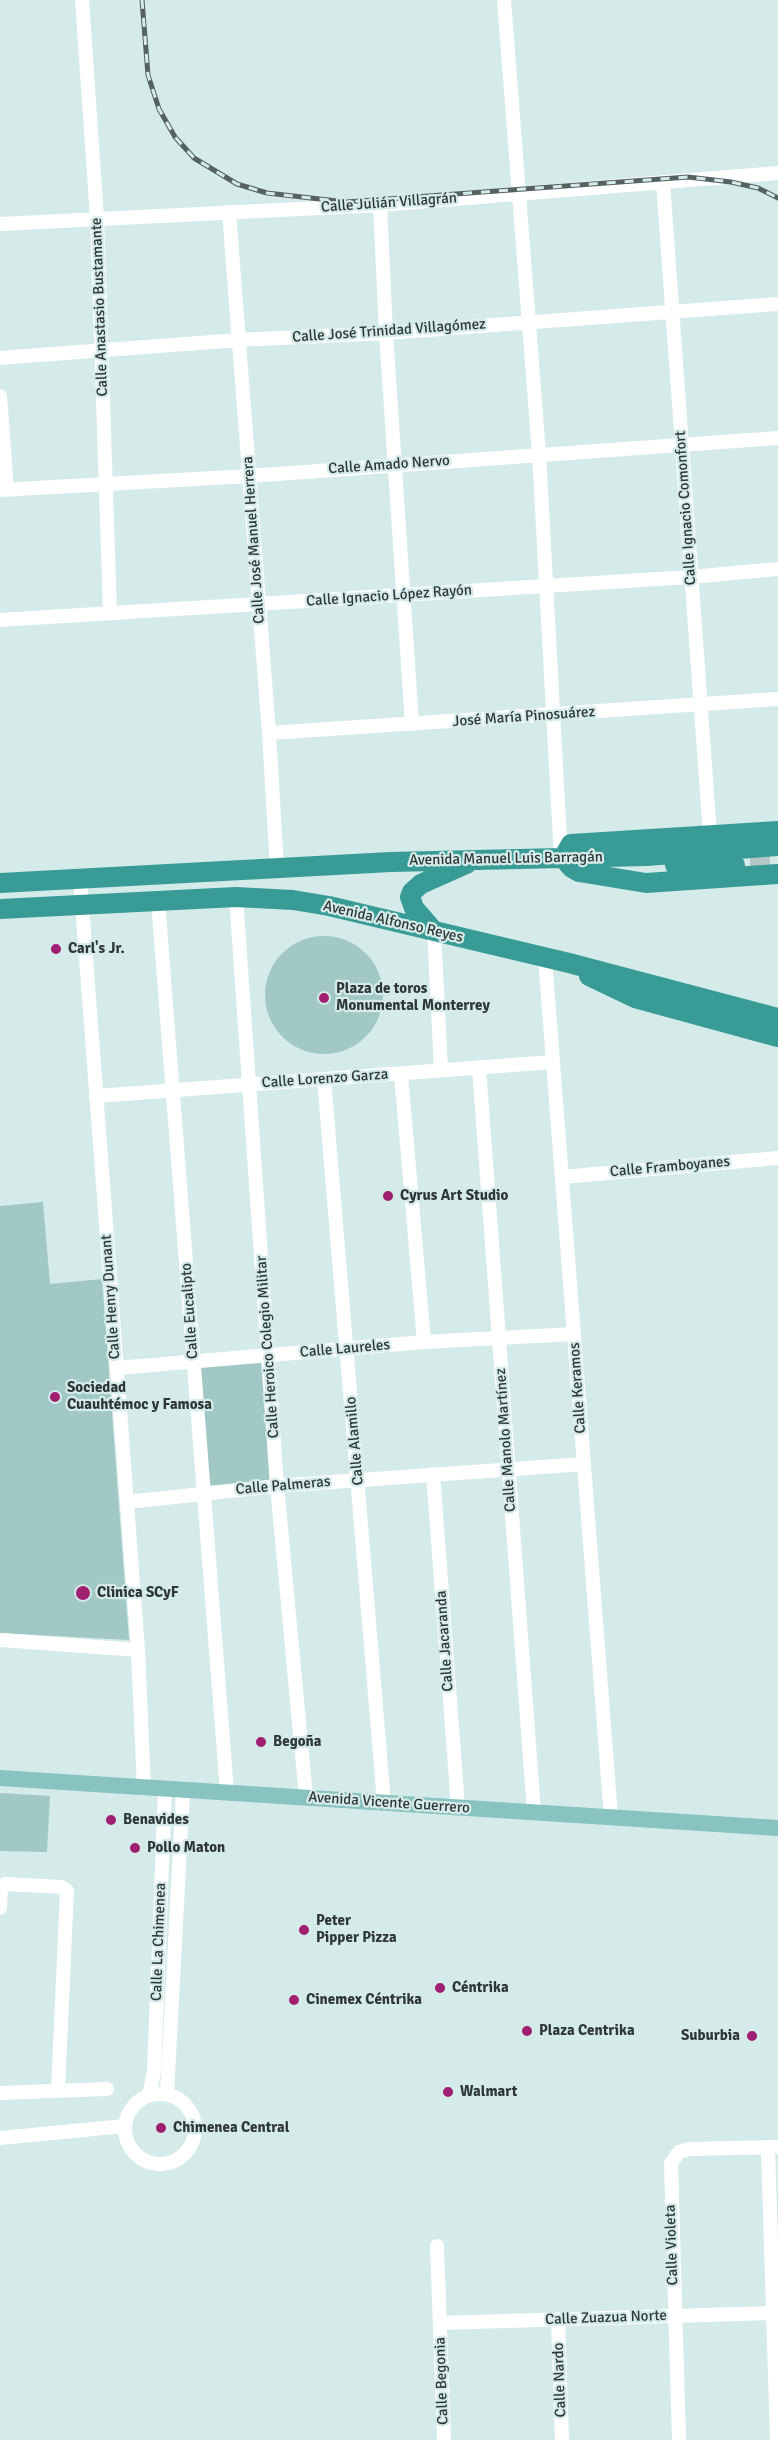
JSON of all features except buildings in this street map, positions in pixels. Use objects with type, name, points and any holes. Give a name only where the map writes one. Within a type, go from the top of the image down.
[{"type":"highway","points":[[778,831],[571,844],[562,858],[579,872],[646,883],[778,874]]},
{"type":"highway","name":"Avenida Manuel Luis Barragán","points":[[80,878],[478,859],[647,856],[778,846]]},
{"type":"highway","points":[[647,856],[668,864],[685,866],[750,864]]},
{"type":"highway","points":[[434,931],[414,908],[411,902],[412,892],[421,884],[478,859]]},
{"type":"highway","points":[[0,883],[80,878]]},
{"type":"highway","name":"Avenida Alfonso Reyes","points":[[0,909],[236,897],[294,900],[329,906],[569,963],[778,1018]]},
{"type":"highway","points":[[569,963],[592,962],[622,965],[778,1005]]},
{"type":"highway","points":[[569,963],[600,982],[634,998],[778,1037]]},
{"type":"main road","name":"Avenida Vicente Guerrero","points":[[0,1779],[778,1828]]},
{"type":"street","name":"Calle Anastasio Bustamante","points":[[82,0],[97,218],[110,613]]},
{"type":"street","points":[[504,0],[539,454],[562,858]]},
{"type":"street","name":"Calle Julián Villagrán","points":[[0,224],[380,205],[519,192],[778,173]]},
{"type":"street","name":"Calle Ignacio Comonfort","points":[[663,182],[710,835]]},
{"type":"street","points":[[380,205],[386,333],[412,724]]},
{"type":"street","name":"Calle José Manuel Herrera","points":[[229,212],[270,734],[277,868]]},
{"type":"street","name":"Calle José Trinidad Villagómez","points":[[0,358],[778,304]]},
{"type":"street","points":[[0,396],[4,490]]},
{"type":"street","name":"Calle Amado Nervo","points":[[4,490],[249,476],[680,443],[778,438]]},
{"type":"street","name":"Calle Ignacio López Rayón","points":[[0,620],[690,577],[778,569]]},
{"type":"street","name":"José María Pinosuárez","points":[[270,734],[778,699]]},
{"type":"street","name":"Calle Henry Dunant","points":[[80,878],[138,1650],[144,1788]]},
{"type":"street","name":"Calle Heroico Colegio Militar","points":[[236,897],[277,1486],[306,1797]]},
{"type":"street","name":"Calle Eucalipto","points":[[159,901],[227,1792]]},
{"type":"street","points":[[434,931],[441,1071]]},
{"type":"street","name":"Calle Keramos","points":[[545,958],[611,1817]]},
{"type":"street","name":"Calle Lorenzo Garza","points":[[96,1096],[553,1062]]},
{"type":"street","name":"Calle Manolo Martínez","points":[[479,1068],[534,1812]]},
{"type":"street","points":[[401,1074],[424,1342]]},
{"type":"street","name":"Calle Alamillo","points":[[324,1079],[384,1803]]},
{"type":"street","name":"Calle Framboyanes","points":[[562,1177],[778,1158]]},
{"type":"street","name":"Calle Laureles","points":[[117,1368],[424,1342],[574,1334]]},
{"type":"street","name":"Calle Palmeras","points":[[127,1502],[277,1486],[584,1464]]},
{"type":"street","name":"Calle Jacaranda","points":[[433,1474],[458,1807]]},
{"type":"street","points":[[0,1640],[138,1650]]},
{"type":"street","name":"Calle La Chimenea","points":[[150,2095],[154,2072],[165,1789]]},
{"type":"street","points":[[167,2094],[183,1791]]},
{"type":"street","points":[[0,1908],[1,1888],[5,1884],[62,1887],[67,1891],[58,2090]]},
{"type":"street","points":[[0,2093],[106,2089]]},
{"type":"street","points":[[167,2094],[183,2102],[194,2119],[194,2140],[182,2158],[161,2165],[140,2159],[132,2152],[127,2142],[125,2126],[131,2109],[139,2100],[150,2095],[167,2094]]},
{"type":"street","points":[[0,2138],[125,2126]]},
{"type":"street","points":[[773,2148],[773,2313],[777,2440]]},
{"type":"street","name":"Calle Violeta","points":[[679,2440],[669,2170],[674,2156],[689,2149],[773,2148]]},
{"type":"street","name":"Calle Begonia","points":[[437,2246],[444,2440]]},
{"type":"street","name":"Calle Zuazua Norte","points":[[440,2323],[773,2313]]},
{"type":"street","name":"Calle Nardo","points":[[558,2319],[562,2440]]},
{"type":"shaded area","name":"Plaza de toros Monumental Monterrey","points":[[324,936],[347,940],[366,953],[379,972],[383,995],[379,1018],[366,1037],[347,1050],[324,1054],[301,1050],[282,1037],[269,1018],[265,995],[269,972],[282,953],[301,940]]},
{"type":"shaded area","name":"Sociedad Cuauhtémoc y Famosa","points":[[43,1202],[50,1284],[102,1279],[129,1640],[0,1633],[0,1206]]},
{"type":"shaded area","points":[[266,1359],[273,1480],[206,1486],[197,1364]]},
{"type":"shaded area","points":[[0,1793],[50,1796],[47,1852],[0,1851]]},
{"type":"tunnel","points":[[750,864],[778,863]]},
{"type":"railway","points":[[142,0],[148,75],[159,109],[175,137],[194,158],[237,184],[267,193],[346,202],[688,177],[758,188],[778,198]]},
{"type":"place","name":"Carl's Jr.","points":[[56,949]]},
{"type":"place","name":"Plaza de toros Monumental Monterrey","points":[[324,998]]},
{"type":"place","name":"Cyrus Art Studio","points":[[388,1196]]},
{"type":"place","name":"Sociedad Cuauhtémoc y Famosa","points":[[55,1397]]},
{"type":"place","name":"Clinica SCyF","points":[[83,1593]]},
{"type":"place","name":"Begoña","points":[[261,1742]]},
{"type":"place","name":"Benavides","points":[[111,1820]]},
{"type":"place","name":"Pollo Maton","points":[[135,1848]]},
{"type":"place","name":"Peter Pipper Pizza","points":[[304,1930]]},
{"type":"place","name":"Céntrika","points":[[440,1988]]},
{"type":"place","name":"Cinemex Céntrika","points":[[294,2000]]},
{"type":"place","name":"Plaza Centrika","points":[[527,2031]]},
{"type":"place","name":"Suburbia","points":[[752,2036]]},
{"type":"place","name":"Walmart","points":[[448,2092]]},
{"type":"place","name":"Chimenea Central","points":[[161,2128]]}]
